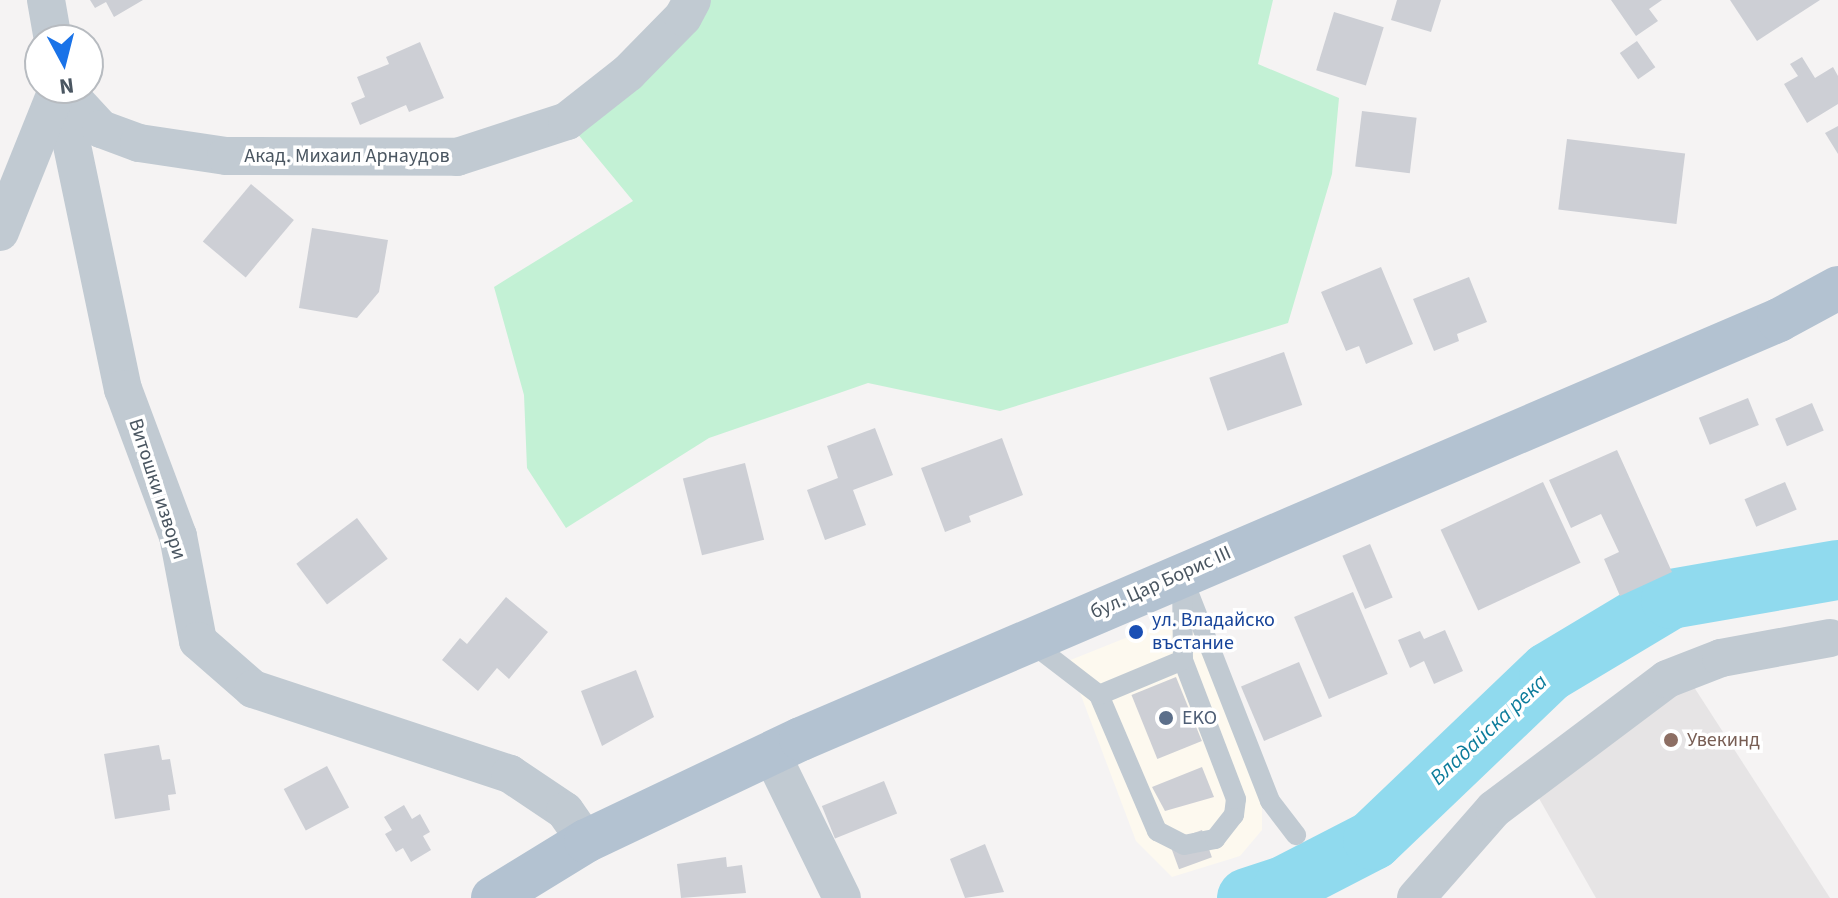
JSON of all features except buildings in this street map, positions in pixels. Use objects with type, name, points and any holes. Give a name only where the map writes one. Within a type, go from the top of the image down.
[{"type":"main road","name":"бул. Цар Борис III","points":[[493,898],[586,841],[771,753],[1779,320],[1838,288]]},
{"type":"street","points":[[46,0],[50,24]]},
{"type":"street","name":"Акад. Михаил Арнаудов","points":[[76,104],[101,129],[139,143],[226,156],[457,157],[567,121],[628,73],[683,17],[692,0]]},
{"type":"street","points":[[0,232],[53,104]]},
{"type":"street","name":"Витошки извори","points":[[63,104],[123,389],[178,536],[198,641],[253,689],[510,774],[565,811],[586,841]]},
{"type":"street","points":[[1416,898],[1494,809],[1667,679],[1721,658],[1830,638]]},
{"type":"street","points":[[771,753],[841,895]]},
{"type":"lane","points":[[1029,641],[1099,695],[1157,831],[1184,845],[1215,839],[1234,815],[1234,784],[1183,660],[1182,574]]},
{"type":"lane","points":[[1182,574],[1270,801],[1296,835]]},
{"type":"lane","points":[[1099,695],[1183,660]]},
{"type":"shaded area","points":[[1188,613],[1262,807],[1262,830],[1240,856],[1172,877],[1136,841],[1068,661]]},
{"type":"shaded area","name":"Увекинд","points":[[1692,684],[1830,898],[1596,898],[1537,795]]},
{"type":"green space","points":[[692,0],[1273,0],[1258,64],[1339,98],[1332,174],[1288,323],[1000,411],[868,383],[709,438],[566,528],[527,468],[524,395],[494,287],[633,201],[567,121]]},
{"type":"waterway","name":"Владайска река","points":[[1247,898],[1284,886],[1373,840],[1549,672],[1671,599],[1838,570]]},
{"type":"place","name":"ул. Владайско въстание","points":[[1136,632]]},
{"type":"place","name":"EKO","points":[[1166,718]]},
{"type":"place","name":"Увекинд","points":[[1671,740]]}]
